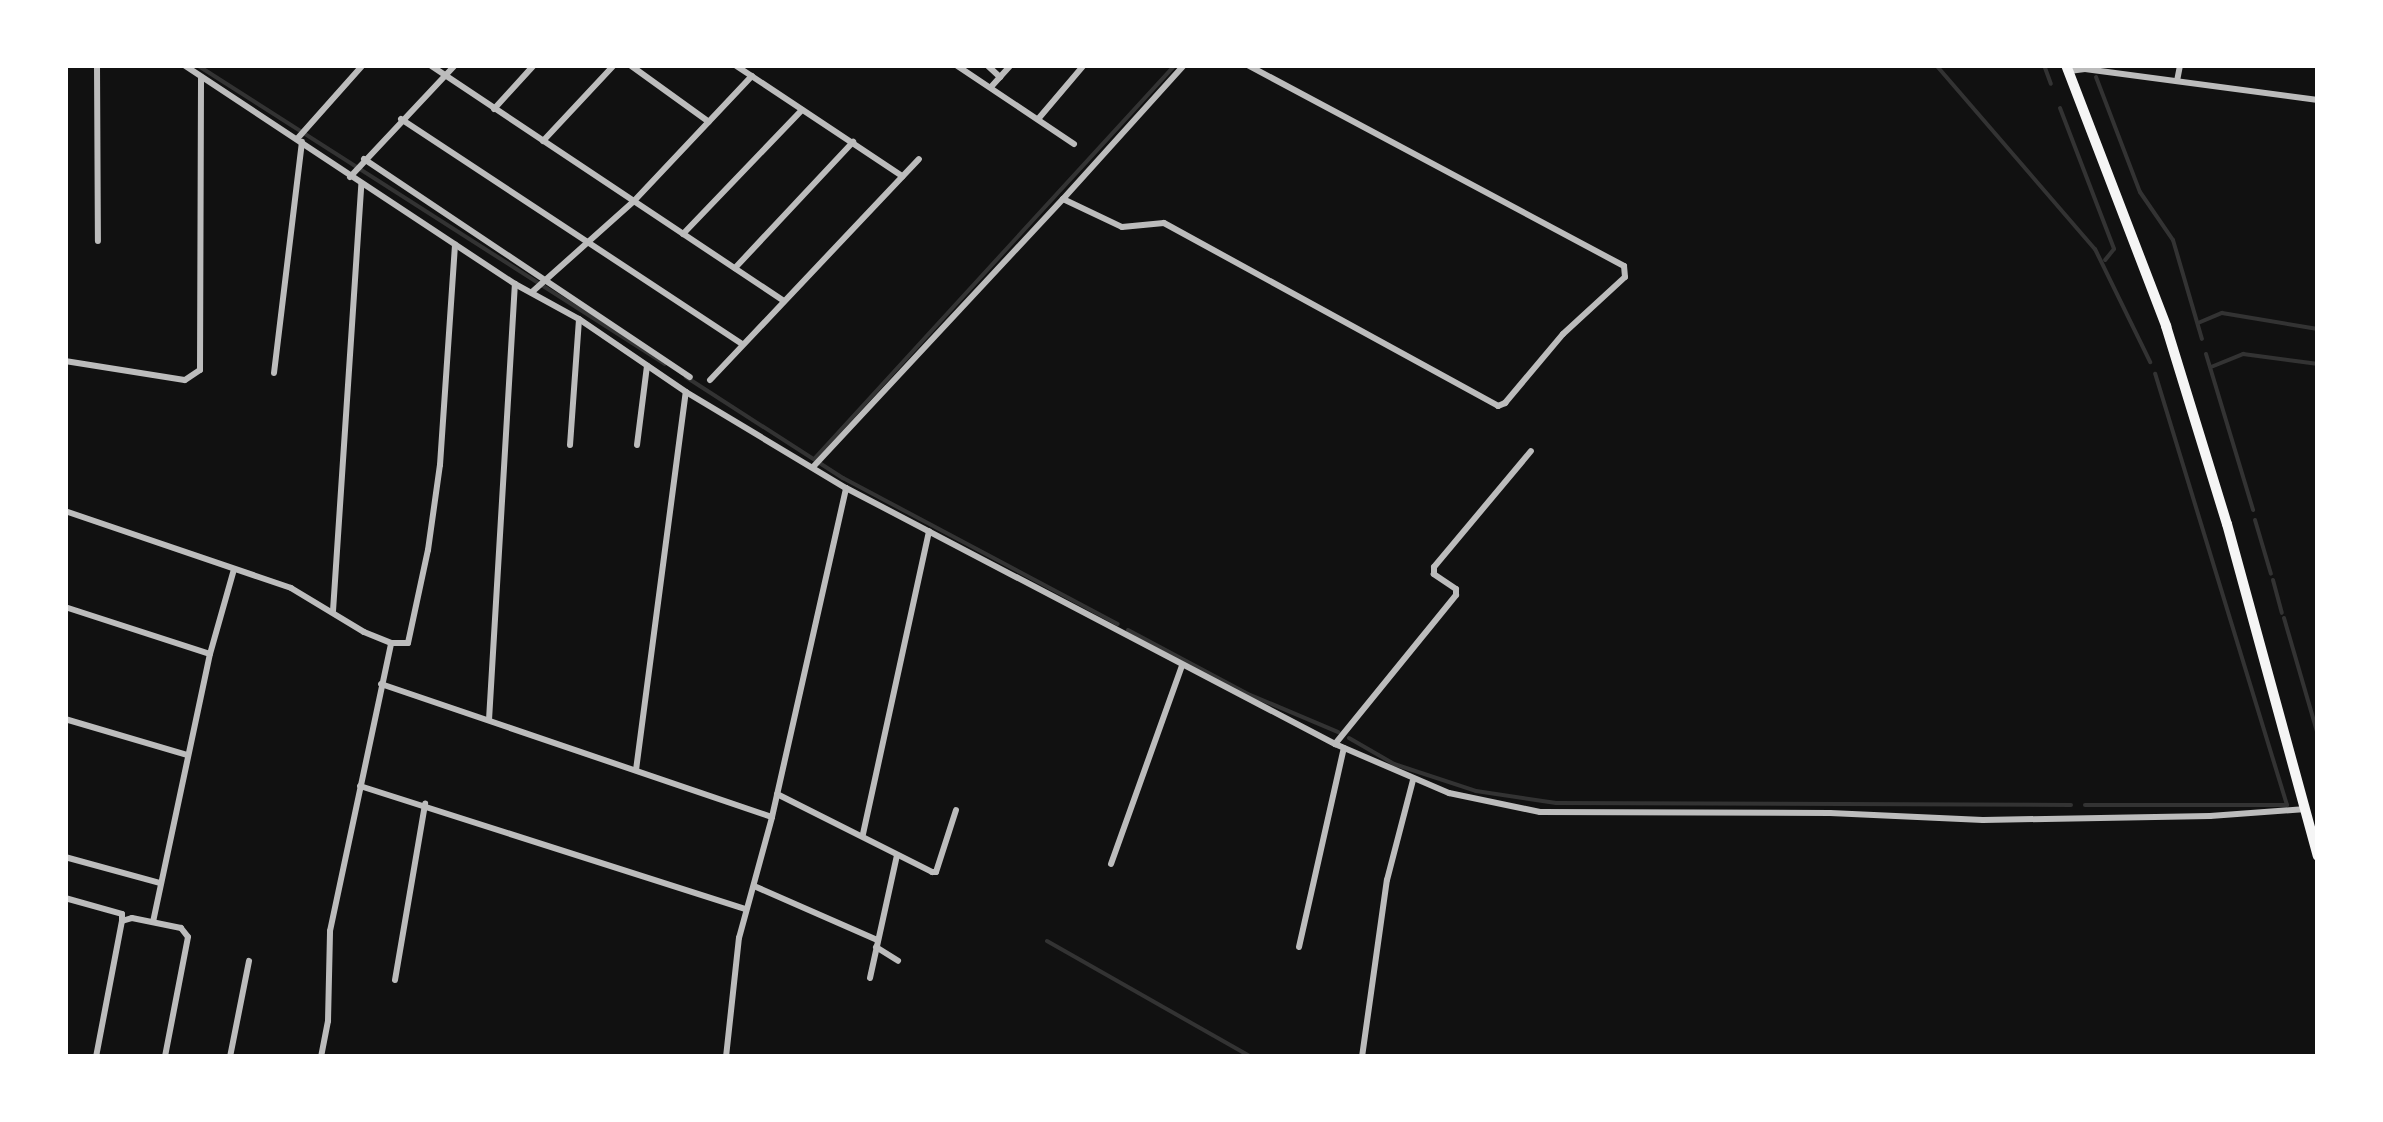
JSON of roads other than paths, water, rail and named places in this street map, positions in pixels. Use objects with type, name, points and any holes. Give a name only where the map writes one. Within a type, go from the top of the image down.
[{"type":"main road","points":[[2067,68],[2166,326],[2227,524],[2318,856]]},
{"type":"street","points":[[97,65],[98,240]]},
{"type":"street","points":[[184,65],[300,140],[356,168],[543,281],[690,377]]},
{"type":"street","points":[[274,373],[300,140],[363,65]]},
{"type":"street","points":[[430,65],[784,301]]},
{"type":"street","points":[[356,168],[454,65]]},
{"type":"street","points":[[494,109],[534,65]]},
{"type":"street","points":[[543,142],[614,65]]},
{"type":"street","points":[[630,65],[709,122]]},
{"type":"street","points":[[735,65],[902,176]]},
{"type":"street","points":[[956,65],[1074,144]]},
{"type":"street","points":[[987,65],[1000,77]]},
{"type":"street","points":[[991,87],[1012,65]]},
{"type":"street","points":[[1039,118],[1084,65]]},
{"type":"street","points":[[814,467],[1184,65]]},
{"type":"street","points":[[1063,198],[1122,227],[1164,223],[1498,406],[1505,403],[1563,334],[1625,277],[1624,266],[1248,65]]},
{"type":"street","points":[[2178,81],[2180,65]]},
{"type":"street","points":[[2067,68],[2318,100]]},
{"type":"street","points":[[65,361],[185,380],[200,370],[201,76]]},
{"type":"street","points":[[533,291],[634,201],[752,76]]},
{"type":"street","points":[[683,234],[802,110]]},
{"type":"street","points":[[401,119],[742,344]]},
{"type":"street","points":[[736,268],[853,142]]},
{"type":"street","points":[[710,380],[919,160]]},
{"type":"street","points":[[333,611],[361,183],[356,168]]},
{"type":"street","points":[[361,183],[515,284],[580,318],[686,392],[846,488],[1335,744],[1449,793],[1540,812],[1830,813],[2054,820],[2306,809]]},
{"type":"street","points":[[65,511],[291,588],[364,632],[391,643],[408,642],[428,550],[440,465],[455,245]]},
{"type":"street","points":[[489,720],[515,284]]},
{"type":"street","points":[[570,445],[580,318]]},
{"type":"street","points":[[637,446],[651,368],[660,359]]},
{"type":"street","points":[[636,770],[686,392]]},
{"type":"street","points":[[1335,744],[1456,595],[1456,589],[1434,574],[1434,567],[1531,451]]},
{"type":"street","points":[[726,1057],[732,975],[778,794],[846,488]]},
{"type":"street","points":[[863,834],[929,532]]},
{"type":"street","points":[[153,922],[210,654],[234,569]]},
{"type":"street","points":[[65,608],[210,654]]},
{"type":"street","points":[[321,1057],[328,1020],[329,942],[391,643]]},
{"type":"street","points":[[1111,864],[1182,666]]},
{"type":"street","points":[[381,684],[772,817]]},
{"type":"street","points":[[65,720],[187,755]]},
{"type":"street","points":[[1299,947],[1344,748]]},
{"type":"street","points":[[1362,1057],[1381,916],[1413,780]]},
{"type":"street","points":[[360,786],[746,909]]},
{"type":"street","points":[[778,794],[936,872],[956,810]]},
{"type":"street","points":[[395,980],[425,804]]},
{"type":"street","points":[[870,978],[897,855]]},
{"type":"street","points":[[65,857],[160,883]]},
{"type":"street","points":[[754,886],[876,943],[898,962]]},
{"type":"street","points":[[65,898],[122,914],[96,1057]]},
{"type":"street","points":[[122,921],[153,922],[184,930],[188,949],[164,1057]]},
{"type":"street","points":[[230,1057],[250,961]]},
{"type":"waterway","points":[[197,65],[665,364]]},
{"type":"waterway","points":[[814,459],[1175,65]]},
{"type":"waterway","points":[[1936,65],[2095,249],[2150,362]]},
{"type":"waterway","points":[[2044,65],[2051,84]]},
{"type":"waterway","points":[[2096,77],[2140,192],[2173,240],[2202,339]]},
{"type":"waterway","points":[[2060,108],[2114,249],[2105,260]]},
{"type":"waterway","points":[[2198,323],[2222,313],[2318,329]]},
{"type":"waterway","points":[[2206,354],[2253,510]]},
{"type":"waterway","points":[[2211,367],[2243,354],[2318,364]]},
{"type":"waterway","points":[[2085,805],[2287,805],[2155,374]]},
{"type":"waterway","points":[[686,377],[843,478],[1118,624]]},
{"type":"waterway","points":[[2255,520],[2271,574]]},
{"type":"waterway","points":[[2273,580],[2282,613]]},
{"type":"waterway","points":[[2284,618],[2318,735]]},
{"type":"waterway","points":[[1128,630],[1248,694],[1338,732]]},
{"type":"waterway","points":[[1349,738],[1394,764],[1476,791],[1556,803],[2071,805]]},
{"type":"waterway","points":[[1047,941],[1251,1057]]}]
